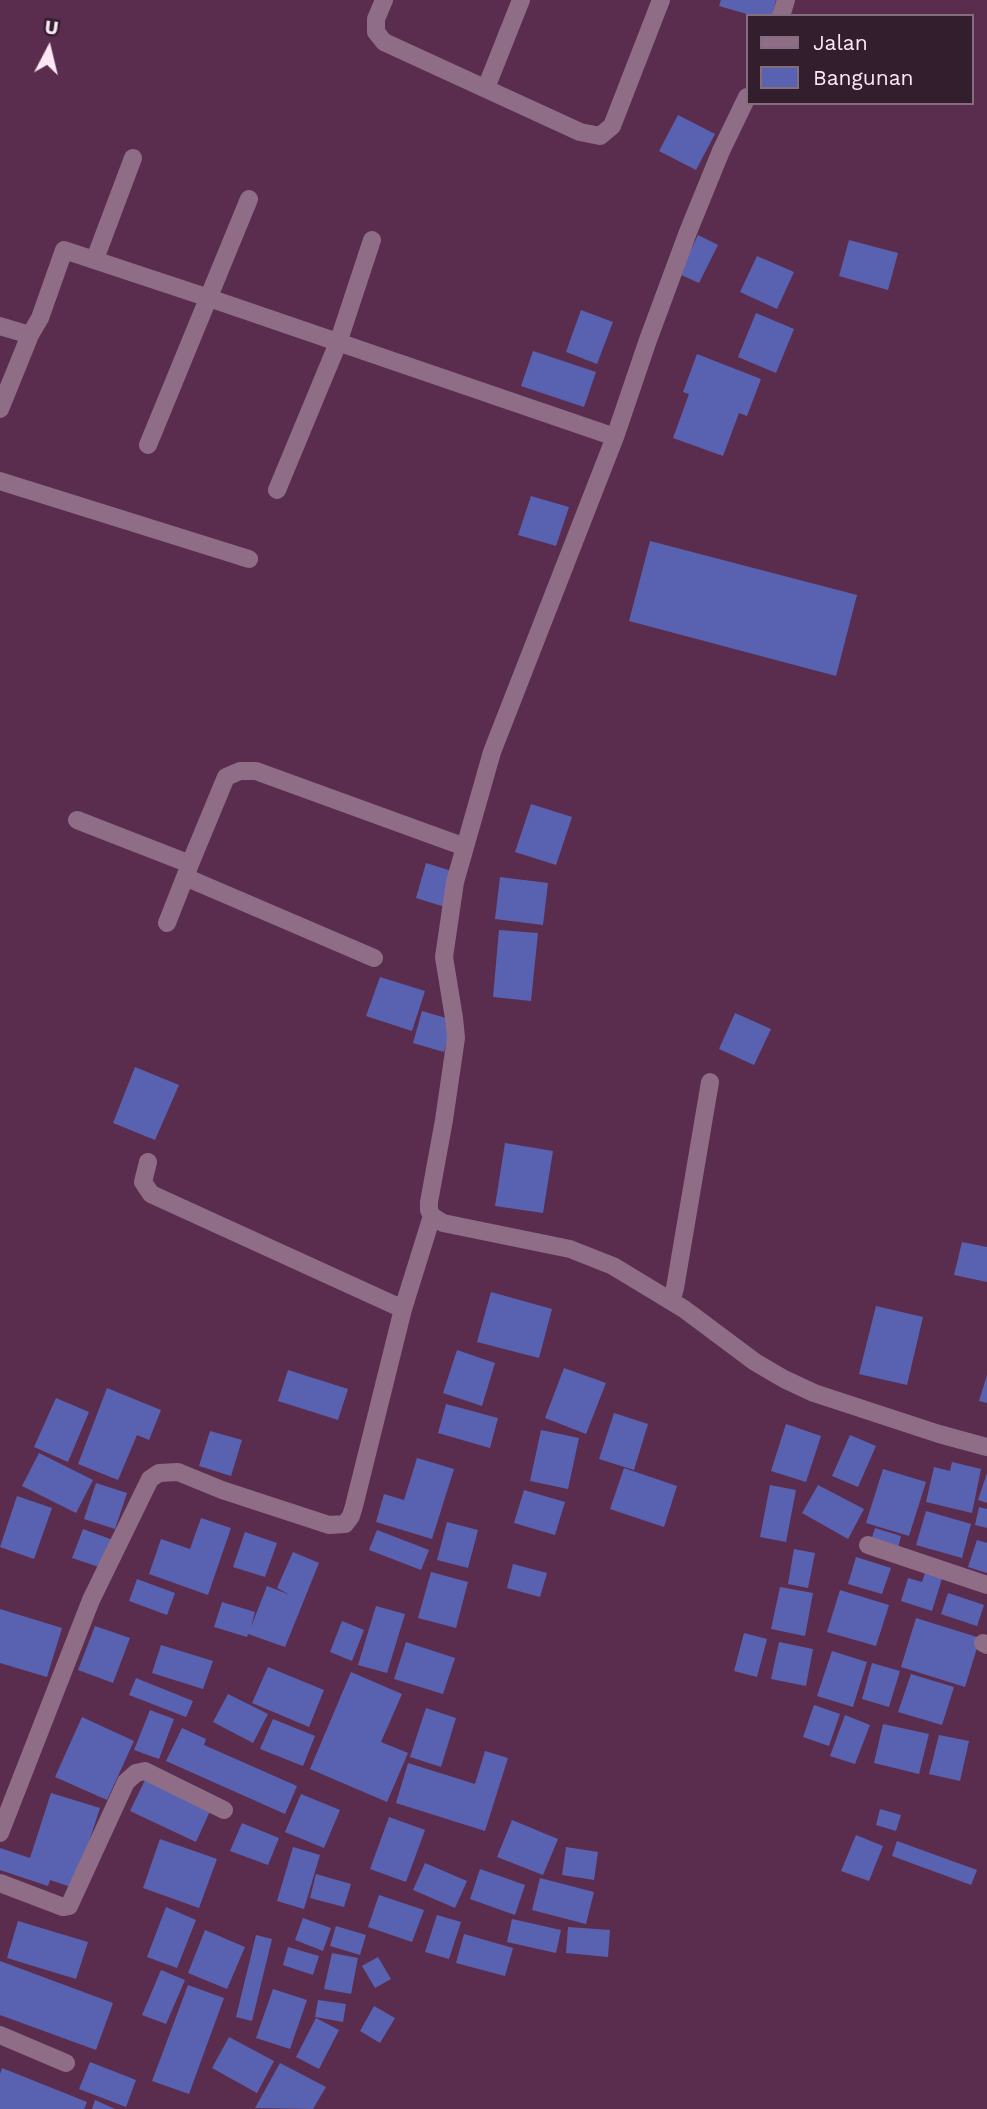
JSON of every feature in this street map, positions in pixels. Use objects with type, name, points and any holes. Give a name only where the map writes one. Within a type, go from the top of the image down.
[{"type":"street","points":[[384,0],[376,19],[376,32],[384,41],[580,132],[600,136],[612,126],[661,0]]},
{"type":"street","points":[[486,88],[521,0]]},
{"type":"street","points":[[0,1833],[91,1600],[150,1479],[159,1473],[178,1472],[222,1490],[329,1525],[345,1524],[351,1516],[403,1309],[432,1216],[429,1202],[456,1038],[444,957],[455,883],[465,847],[492,752],[615,437],[688,232],[746,99]]},
{"type":"street","points":[[95,259],[133,158]]},
{"type":"street","points":[[148,445],[249,199]]},
{"type":"street","points":[[277,490],[338,342],[372,240]]},
{"type":"street","points":[[0,410],[30,335],[40,318],[64,250],[615,437]]},
{"type":"street","points":[[0,327],[30,335]]},
{"type":"street","points":[[0,481],[249,559]]},
{"type":"street","points":[[167,923],[226,777],[240,771],[256,771],[465,847]]},
{"type":"street","points":[[77,820],[374,958]]},
{"type":"street","points":[[671,1301],[676,1288],[710,1082]]},
{"type":"street","points":[[148,1162],[143,1182],[151,1194],[403,1309]]},
{"type":"street","points":[[432,1216],[443,1223],[570,1248],[613,1266],[671,1301],[755,1362],[814,1393],[987,1447]]},
{"type":"street","points":[[868,1545],[987,1585]]},
{"type":"street","points":[[0,1883],[63,1907],[69,1906],[126,1782],[136,1773],[145,1771],[224,1810]]},
{"type":"street","points":[[0,2035],[66,2063]]},
{"type":"building","points":[[721,0],[776,0],[772,14],[747,14],[719,6]]},
{"type":"building","points":[[678,115],[715,134],[696,170],[659,151]]},
{"type":"building","points":[[698,235],[718,245],[699,283],[679,274]]},
{"type":"building","points":[[849,240],[898,253],[888,290],[839,276]]},
{"type":"building","points":[[757,256],[794,272],[777,309],[740,292]]},
{"type":"building","points":[[581,310],[613,322],[597,364],[566,352]]},
{"type":"building","points":[[756,313],[794,329],[776,373],[738,357]]},
{"type":"building","points":[[533,351],[596,372],[584,407],[521,386]]},
{"type":"building","points":[[697,354],[761,379],[747,416],[739,413],[723,456],[673,438],[689,394],[683,392]]},
{"type":"building","points":[[531,496],[569,507],[556,546],[518,535]]},
{"type":"building","points":[[650,541],[857,595],[836,676],[629,621]]},
{"type":"building","points":[[531,804],[572,817],[556,865],[515,852]]},
{"type":"building","points":[[426,863],[455,872],[445,907],[416,898]]},
{"type":"building","points":[[500,877],[548,883],[543,925],[495,919]]},
{"type":"building","points":[[499,930],[538,933],[531,1001],[493,997]]},
{"type":"building","points":[[380,977],[425,991],[412,1031],[366,1016]]},
{"type":"building","points":[[422,1011],[453,1020],[444,1052],[413,1043]]},
{"type":"building","points":[[735,1013],[771,1029],[754,1065],[719,1049]]},
{"type":"building","points":[[135,1067],[179,1085],[155,1140],[113,1123]]},
{"type":"building","points":[[505,1143],[553,1151],[543,1213],[495,1206]]},
{"type":"building","points":[[962,1242],[987,1247],[987,1282],[954,1275]]},
{"type":"building","points":[[491,1292],[552,1309],[539,1358],[477,1342]]},
{"type":"building","points":[[876,1306],[923,1317],[907,1385],[859,1374]]},
{"type":"building","points":[[457,1350],[495,1363],[482,1406],[443,1393]]},
{"type":"building","points":[[564,1368],[606,1383],[586,1434],[545,1418]]},
{"type":"building","points":[[288,1370],[348,1389],[338,1420],[278,1401]]},
{"type":"building","points":[[987,1375],[987,1403],[979,1401]]},
{"type":"building","points":[[107,1388],[161,1410],[149,1440],[137,1435],[118,1480],[78,1464]]},
{"type":"building","points":[[56,1398],[89,1412],[68,1462],[34,1447]]},
{"type":"building","points":[[446,1404],[498,1418],[490,1448],[438,1433]]},
{"type":"building","points":[[614,1413],[648,1424],[634,1470],[599,1459]]},
{"type":"building","points":[[786,1424],[821,1436],[806,1482],[771,1471]]},
{"type":"building","points":[[541,1430],[579,1438],[568,1489],[530,1481]]},
{"type":"building","points":[[210,1431],[242,1440],[231,1476],[199,1466]]},
{"type":"building","points":[[850,1435],[876,1446],[858,1487],[832,1476]]},
{"type":"building","points":[[39,1453],[93,1480],[76,1513],[22,1486]]},
{"type":"building","points":[[417,1458],[454,1469],[432,1539],[376,1522],[384,1494],[404,1500]]},
{"type":"building","points":[[952,1462],[981,1469],[972,1513],[926,1502],[934,1467],[950,1471]]},
{"type":"building","points":[[624,1468],[677,1486],[664,1527],[610,1509]]},
{"type":"building","points":[[883,1469],[926,1482],[909,1536],[866,1523]]},
{"type":"building","points":[[987,1473],[987,1503],[978,1500]]},
{"type":"building","points":[[96,1483],[127,1493],[115,1529],[84,1519]]},
{"type":"building","points":[[770,1485],[796,1490],[786,1542],[760,1537]]},
{"type":"building","points":[[818,1485],[864,1509],[848,1539],[802,1513]]},
{"type":"building","points":[[524,1490],[565,1502],[555,1535],[514,1523]]},
{"type":"building","points":[[17,1496],[52,1508],[34,1559],[0,1547]]},
{"type":"building","points":[[979,1507],[987,1509],[987,1528],[975,1525]]},
{"type":"building","points":[[926,1511],[971,1524],[962,1558],[916,1545]]},
{"type":"building","points":[[201,1518],[231,1528],[208,1595],[149,1574],[161,1539],[190,1549]]},
{"type":"building","points":[[447,1522],[478,1530],[468,1568],[437,1560]]},
{"type":"building","points":[[875,1528],[901,1536],[897,1552],[870,1544]]},
{"type":"building","points":[[83,1529],[113,1540],[102,1568],[72,1558]]},
{"type":"building","points":[[377,1530],[429,1550],[421,1570],[369,1550]]},
{"type":"building","points":[[245,1532],[277,1543],[265,1577],[233,1567]]},
{"type":"building","points":[[977,1540],[987,1543],[987,1573],[968,1567]]},
{"type":"building","points":[[794,1549],[815,1553],[808,1588],[788,1584]]},
{"type":"building","points":[[293,1552],[319,1563],[285,1647],[248,1634],[247,1637],[214,1627],[222,1602],[255,1612],[251,1627],[267,1586],[290,1595],[277,1588]]},
{"type":"building","points":[[856,1557],[891,1568],[882,1594],[848,1584]]},
{"type":"building","points":[[513,1564],[547,1573],[540,1597],[507,1588]]},
{"type":"building","points":[[927,1567],[944,1572],[932,1611],[901,1601],[908,1578],[922,1582]]},
{"type":"building","points":[[431,1572],[468,1582],[456,1628],[418,1618]]},
{"type":"building","points":[[137,1579],[175,1593],[167,1615],[129,1601]]},
{"type":"building","points":[[780,1587],[813,1593],[805,1636],[771,1629]]},
{"type":"building","points":[[840,1590],[889,1605],[876,1646],[827,1632]]},
{"type":"building","points":[[948,1593],[984,1605],[977,1626],[941,1614]]},
{"type":"building","points":[[376,1606],[405,1614],[387,1673],[358,1665]]},
{"type":"building","points":[[0,1609],[62,1628],[47,1677],[0,1663]]},
{"type":"building","points":[[916,1618],[980,1638],[965,1687],[901,1667]]},
{"type":"building","points":[[342,1621],[364,1630],[352,1661],[330,1652]]},
{"type":"building","points":[[95,1626],[130,1638],[113,1683],[78,1670]]},
{"type":"building","points":[[744,1633],[767,1639],[757,1677],[734,1671]]},
{"type":"building","points":[[406,1642],[455,1658],[443,1694],[394,1679]]},
{"type":"building","points":[[779,1642],[813,1649],[806,1686],[771,1679]]},
{"type":"building","points":[[161,1645],[213,1661],[203,1689],[152,1673]]},
{"type":"building","points":[[832,1651],[867,1662],[853,1707],[817,1696]]},
{"type":"building","points":[[872,1663],[900,1671],[889,1707],[862,1699]]},
{"type":"building","points":[[268,1667],[324,1690],[309,1727],[252,1703]]},
{"type":"building","points":[[351,1672],[402,1694],[381,1742],[408,1753],[387,1802],[310,1769]]},
{"type":"building","points":[[911,1674],[954,1687],[942,1725],[898,1712]]},
{"type":"building","points":[[136,1678],[193,1701],[186,1717],[129,1695]]},
{"type":"building","points":[[228,1694],[268,1714],[253,1743],[213,1722]]},
{"type":"building","points":[[814,1705],[840,1714],[829,1746],[803,1737]]},
{"type":"building","points":[[426,1708],[456,1718],[441,1767],[410,1757]]},
{"type":"building","points":[[150,1710],[174,1719],[159,1759],[134,1750]]},
{"type":"building","points":[[845,1715],[870,1725],[855,1764],[830,1756]]},
{"type":"building","points":[[82,1717],[134,1741],[107,1800],[55,1777]]},
{"type":"building","points":[[273,1719],[315,1736],[303,1766],[260,1749]]},
{"type":"building","points":[[883,1724],[929,1734],[919,1774],[874,1763]]},
{"type":"building","points":[[182,1728],[206,1739],[204,1745],[297,1786],[285,1814],[166,1761]]},
{"type":"building","points":[[939,1735],[969,1741],[960,1781],[929,1774]]},
{"type":"building","points":[[485,1751],[508,1758],[485,1831],[396,1803],[408,1763],[475,1784]]},
{"type":"building","points":[[146,1778],[211,1809],[196,1842],[130,1811]]},
{"type":"building","points":[[51,1793],[100,1808],[74,1888],[50,1880],[48,1886],[0,1870],[0,1848],[30,1858]]},
{"type":"building","points":[[301,1794],[340,1810],[324,1848],[285,1832]]},
{"type":"building","points":[[880,1809],[901,1815],[896,1831],[876,1825]]},
{"type":"building","points":[[389,1817],[425,1830],[406,1882],[370,1869]]},
{"type":"building","points":[[512,1820],[558,1839],[543,1875],[497,1857]]},
{"type":"building","points":[[242,1823],[279,1838],[268,1865],[230,1851]]},
{"type":"building","points":[[856,1835],[883,1846],[869,1881],[841,1871]]},
{"type":"building","points":[[160,1839],[217,1859],[199,1908],[143,1888]]},
{"type":"building","points":[[897,1841],[977,1870],[971,1885],[892,1856]]},
{"type":"building","points":[[293,1847],[320,1855],[304,1909],[277,1901]]},
{"type":"building","points":[[566,1847],[598,1852],[594,1880],[562,1875]]},
{"type":"building","points":[[425,1863],[467,1881],[455,1908],[413,1890]]},
{"type":"building","points":[[480,1869],[525,1885],[515,1915],[470,1899]]},
{"type":"building","points":[[316,1874],[351,1884],[344,1907],[310,1898]]},
{"type":"building","points":[[540,1878],[594,1892],[586,1924],[532,1910]]},
{"type":"building","points":[[379,1895],[424,1910],[412,1942],[368,1927]]},
{"type":"building","points":[[166,1907],[196,1920],[177,1968],[147,1957]]},
{"type":"building","points":[[437,1915],[461,1922],[449,1959],[425,1952]]},
{"type":"building","points":[[303,1918],[331,1928],[323,1951],[295,1940]]},
{"type":"building","points":[[512,1919],[561,1930],[556,1953],[507,1942]]},
{"type":"building","points":[[18,1921],[88,1942],[76,1979],[7,1958]]},
{"type":"building","points":[[336,1926],[366,1935],[360,1955],[330,1946]]},
{"type":"building","points":[[568,1927],[610,1930],[608,1957],[566,1953]]},
{"type":"building","points":[[205,1930],[245,1947],[227,1989],[188,1973]]},
{"type":"building","points":[[464,1934],[513,1948],[505,1976],[456,1963]]},
{"type":"building","points":[[256,1935],[272,1939],[252,2021],[236,2017]]},
{"type":"building","points":[[288,1947],[319,1956],[313,1975],[283,1965]]},
{"type":"building","points":[[332,1953],[358,1958],[351,1994],[324,1989]]},
{"type":"building","points":[[378,1957],[391,1979],[375,1988],[362,1966]]},
{"type":"building","points":[[0,1961],[113,2003],[96,2050],[0,2015]]},
{"type":"building","points":[[161,1970],[185,1980],[166,2024],[142,2015]]},
{"type":"building","points":[[188,1985],[224,1998],[189,2094],[152,2081]]},
{"type":"building","points":[[273,1989],[307,2000],[290,2049],[256,2038]]},
{"type":"building","points":[[318,2000],[346,2004],[343,2022],[315,2017]]},
{"type":"building","points":[[374,2006],[395,2018],[380,2043],[360,2031]]},
{"type":"building","points":[[316,2018],[339,2030],[319,2069],[296,2057]]},
{"type":"building","points":[[229,2037],[274,2061],[257,2093],[212,2068]]},
{"type":"building","points":[[90,2062],[136,2080],[126,2107],[79,2089]]},
{"type":"building","points":[[280,2063],[326,2087],[313,2109],[255,2108]]},
{"type":"building","points":[[2,2068],[87,2102],[84,2109],[0,2109]]},
{"type":"building","points":[[95,2100],[115,2109],[92,2109]]}]
